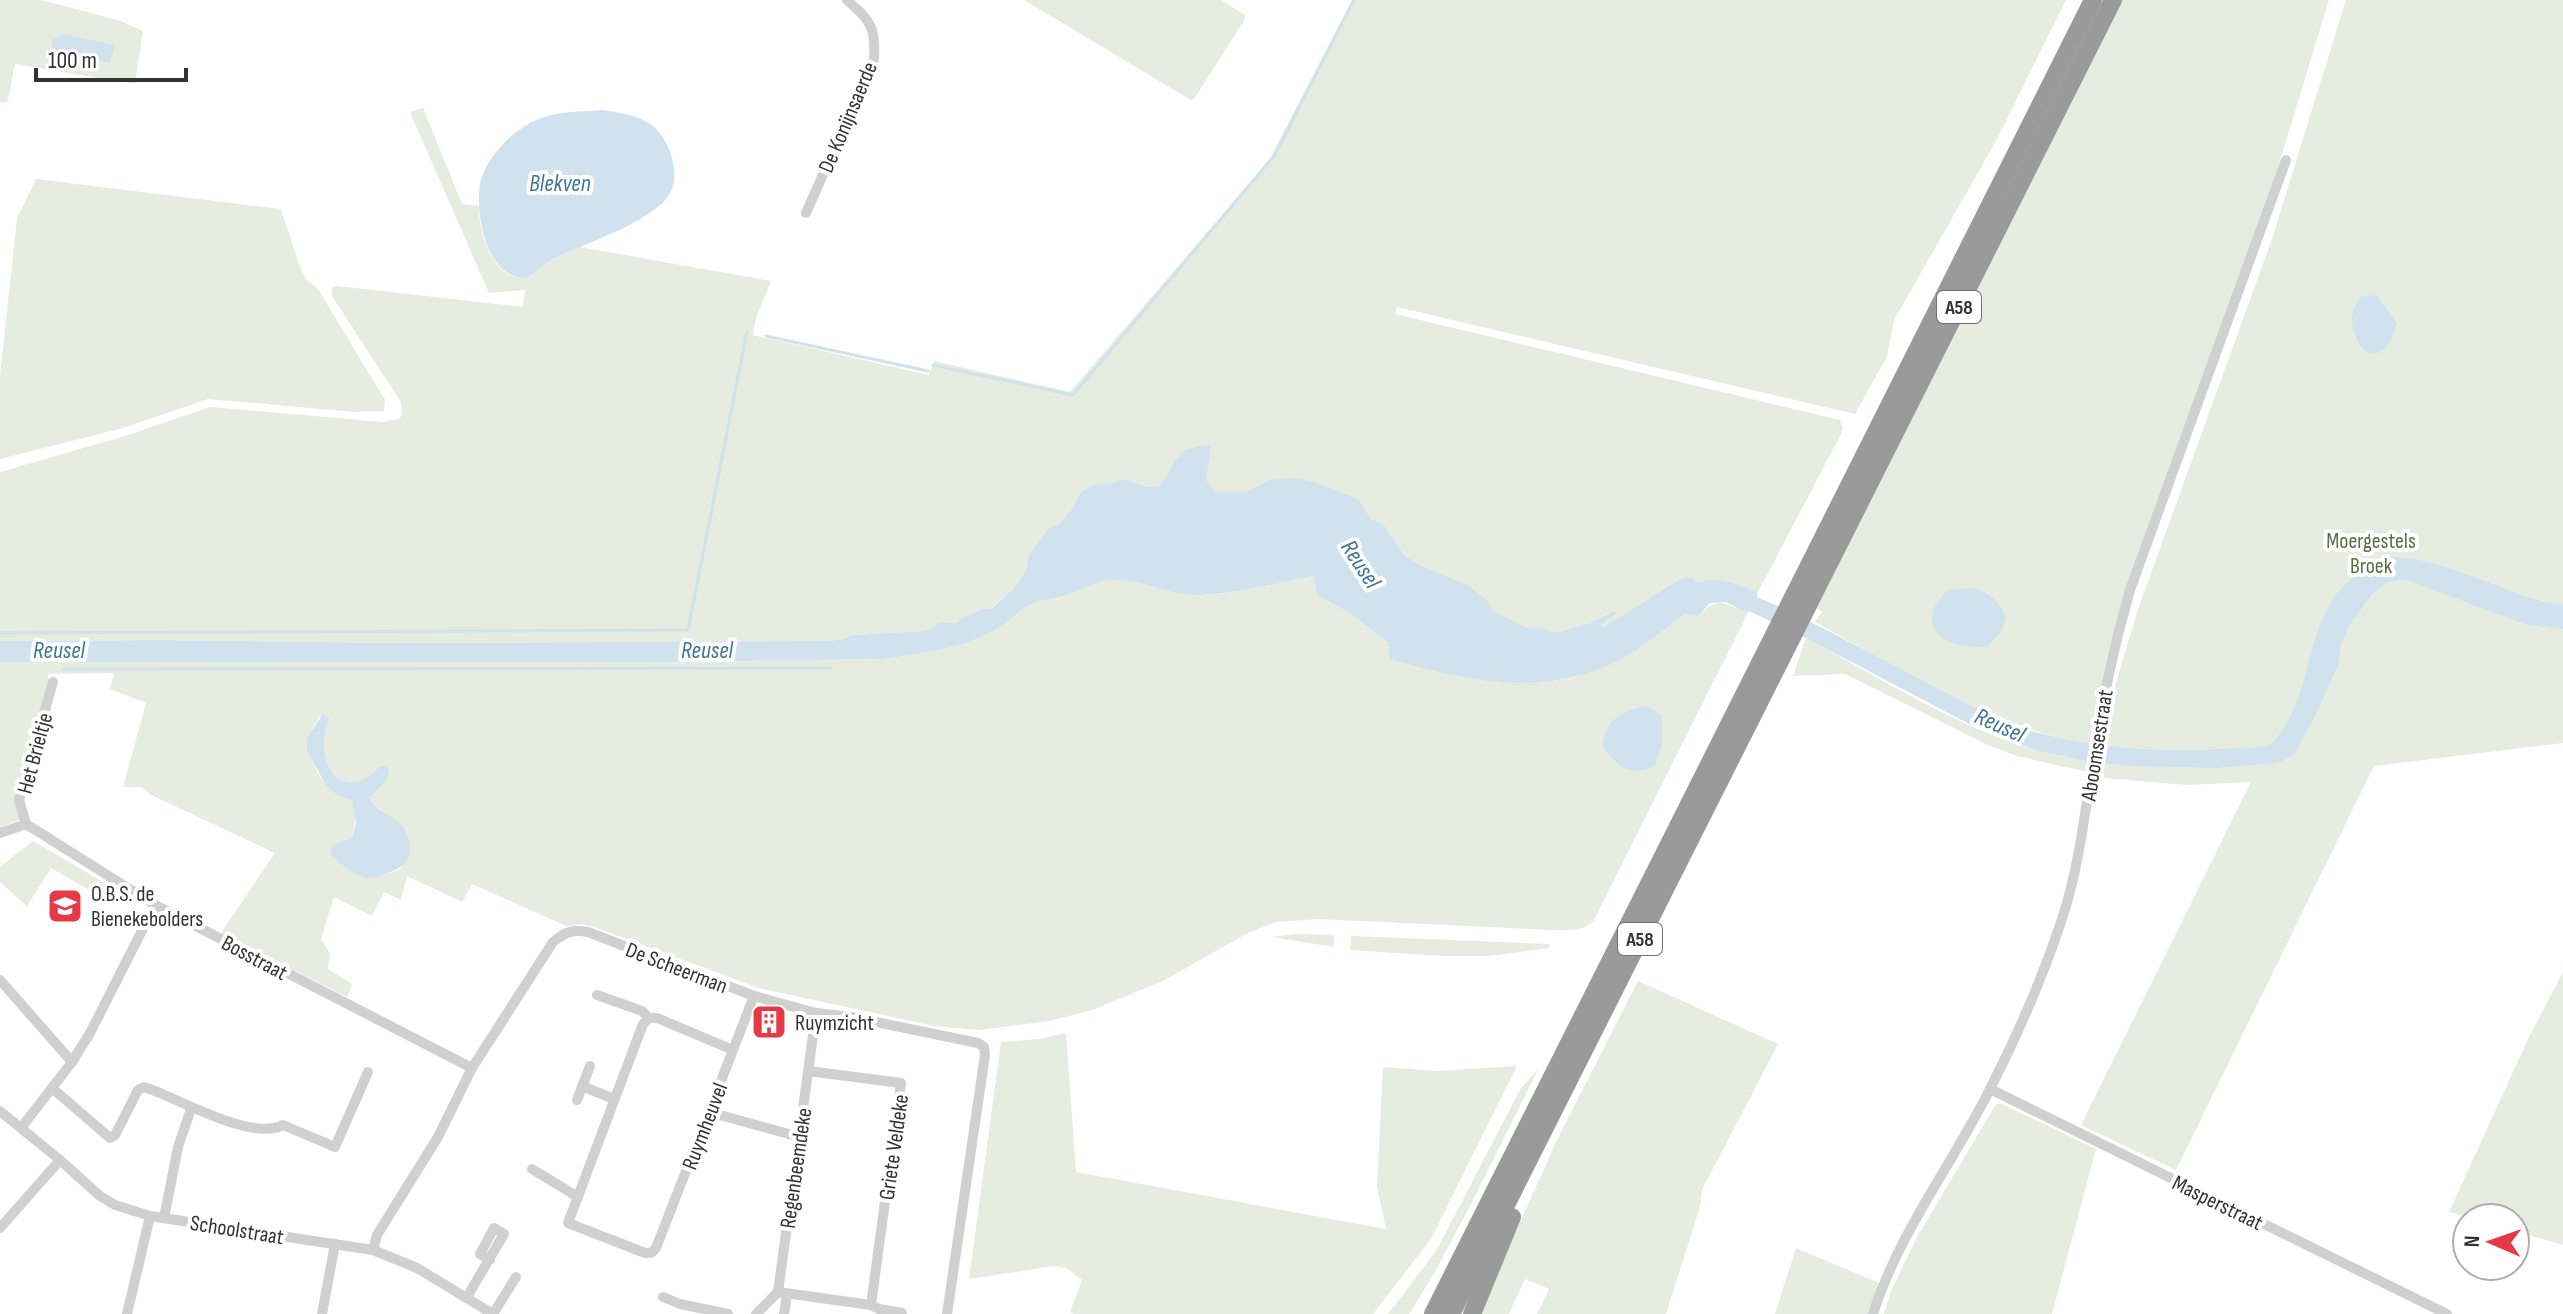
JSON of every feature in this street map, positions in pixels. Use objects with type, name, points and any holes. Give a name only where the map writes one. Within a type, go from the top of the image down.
[{"type":"highway","name":"A58","points":[[1451,1314],[1552,1114],[2093,0]]},
{"type":"highway","name":"A58","points":[[1797,610],[2113,0]]},
{"type":"highway","name":"A58","points":[[1433,1314],[1786,632]]},
{"type":"highway","name":"A58","points":[[1472,1314],[1552,1114]]},
{"type":"highway","name":"A58","points":[[1421,1314],[1468,1245]]},
{"type":"street","name":"De Konijnsaerde","points":[[806,213],[874,59],[875,40],[868,18],[847,0]]},
{"type":"street","name":"Aboomsestraat","points":[[1873,1314],[1883,1283],[1912,1223],[1990,1089],[2061,921],[2081,841],[2115,640],[2130,590],[2286,160]]},
{"type":"street","name":"Het Brieltje","points":[[26,824],[19,800],[53,682]]},
{"type":"street","points":[[0,833],[26,824]]},
{"type":"street","name":"Bosstraat","points":[[26,824],[155,905],[472,1068]]},
{"type":"street","points":[[21,1128],[72,1062],[90,1033],[155,905]]},
{"type":"street","name":"De Scheerman","points":[[373,1250],[377,1235],[438,1137],[472,1068],[553,942],[564,933],[576,929],[754,996],[816,1013],[901,1027],[978,1043],[984,1047],[947,1314]]},
{"type":"street","points":[[0,980],[72,1062]]},
{"type":"street","points":[[597,995],[733,1050]]},
{"type":"street","name":"Ruymheuvel","points":[[578,1197],[568,1223],[645,1253],[651,1253],[656,1248],[754,996]]},
{"type":"street","name":"Regenbeemdeke","points":[[784,1314],[783,1294],[816,1013]]},
{"type":"street","points":[[532,1169],[578,1197],[643,1024],[649,1018]]},
{"type":"street","points":[[577,1100],[590,1066]]},
{"type":"street","name":"Griete Veldeke","points":[[808,1071],[901,1083],[871,1305]]},
{"type":"street","points":[[52,1088],[110,1138],[115,1135],[138,1090],[144,1087],[191,1109],[238,1124],[276,1129],[283,1125],[335,1147],[368,1072]]},
{"type":"street","points":[[582,1086],[614,1099]]},
{"type":"street","name":"Masperstraat","points":[[1990,1089],[2447,1314]]},
{"type":"street","points":[[164,1218],[178,1147],[191,1109]]},
{"type":"street","name":"Schoolstraat","points":[[0,1111],[100,1196],[115,1205],[150,1216],[373,1250],[417,1268],[493,1314]]},
{"type":"street","points":[[709,1112],[800,1137]]},
{"type":"street","points":[[0,1228],[60,1160]]},
{"type":"street","points":[[127,1314],[150,1216]]},
{"type":"street","points":[[322,1314],[335,1244]]},
{"type":"street","points":[[467,1297],[490,1260]]},
{"type":"street","points":[[493,1314],[516,1277]]},
{"type":"street","points":[[756,1314],[783,1294],[871,1305],[902,1313]]},
{"type":"street","points":[[663,1297],[680,1304],[728,1314]]},
{"type":"green space","points":[[0,0],[41,0],[121,21],[143,31],[135,84],[15,64],[8,100],[6,103],[0,102]]},
{"type":"green space","points":[[1024,0],[1221,0],[1245,15],[1245,19],[1191,100]]},
{"type":"green space","points":[[1352,0],[2066,0],[1996,141],[1894,320],[1887,356],[1855,414],[1397,307],[1395,314],[1840,420],[1843,429],[1839,438],[1756,596],[1718,582],[1694,584],[1687,576],[1603,627],[1600,626],[1612,617],[1609,613],[1590,623],[1559,632],[1543,627],[1527,628],[1493,611],[1487,600],[1468,585],[1421,566],[1404,555],[1385,526],[1370,518],[1360,501],[1349,495],[1269,480],[1246,492],[1215,492],[1206,481],[1210,446],[1182,453],[1159,486],[1148,487],[1123,479],[1095,484],[1081,492],[1071,510],[1059,524],[1048,529],[1029,555],[1026,571],[1013,589],[990,609],[983,609],[956,623],[939,623],[925,631],[804,641],[0,641],[0,472],[125,436],[210,407],[383,422],[399,419],[401,402],[332,296],[332,288],[337,286],[523,307],[525,290],[489,293],[410,112],[423,108],[462,204],[479,206],[486,246],[497,265],[512,276],[526,278],[549,261],[580,247],[771,281],[756,318],[753,335],[929,375],[934,361],[1070,392],[1269,160]]},
{"type":"green space","points":[[2121,0],[2329,0],[2278,167],[2133,573],[2093,744],[2055,737],[1984,712],[1915,678],[1815,622],[1822,612],[1817,608]]},
{"type":"green space","name":"Moergestels Broek","points":[[2346,0],[2563,0],[2563,743],[2374,766],[2176,1170],[2081,1125],[2251,782],[2187,785],[2104,778],[2104,772],[2096,772],[2108,735],[2116,683],[2137,612],[2272,239]]},
{"type":"green space","points":[[36,179],[281,209],[306,279],[318,289],[385,400],[384,411],[355,412],[208,399],[123,428],[0,459],[0,376],[17,218]]},
{"type":"green space","points":[[1313,576],[1317,595],[1350,613],[1388,643],[1530,681],[1552,681],[1593,671],[1632,651],[1685,614],[1698,616],[1718,603],[1749,611],[1594,920],[1579,929],[1562,930],[1318,919],[1275,922],[1246,934],[1163,981],[1089,1011],[1049,1021],[980,1030],[934,1026],[759,988],[594,927],[582,924],[566,926],[472,884],[462,902],[407,876],[401,900],[384,892],[372,916],[334,897],[321,939],[330,953],[328,969],[352,984],[347,997],[221,933],[275,853],[151,795],[142,787],[123,787],[146,703],[110,689],[114,673],[48,674],[49,684],[18,793],[22,819],[0,827],[0,662],[883,659],[928,652],[973,640],[1000,627],[1030,605],[1103,581],[1126,581],[1170,592],[1207,595]],"holes":[[[320,716],[329,718],[325,757],[335,775],[342,780],[359,781],[379,767],[369,798],[372,805],[398,824],[408,842],[406,861],[399,870],[365,876],[351,871],[334,858],[335,844],[352,838],[354,805],[352,800],[332,790],[320,776],[307,737]]]},
{"type":"green space","points":[[1806,638],[1910,696],[1990,734],[2026,747],[2089,762],[2088,772],[2017,756],[1988,745],[1845,674],[1793,676]]},
{"type":"green space","points":[[33,841],[105,883],[98,895],[51,868],[27,906],[0,882],[0,867]]},
{"type":"green space","points":[[1334,935],[1334,947],[1272,937]]},
{"type":"green space","points":[[1351,936],[1549,944],[1549,948],[1490,956],[1443,956],[1350,950]]},
{"type":"green space","points":[[2563,972],[2563,1245],[2531,1236],[2531,1202],[2454,1202],[2529,1037]]},
{"type":"green space","points":[[1638,981],[1778,1044],[1702,1190],[1700,1207],[1666,1314],[1537,1314],[1549,1289],[1525,1279],[1509,1314],[1479,1314],[1556,1142]]},
{"type":"green space","points":[[1066,1033],[1076,1172],[1386,1229],[1377,1187],[1383,1067],[1438,1071],[1517,1066],[1431,1239],[1373,1314],[1075,1314],[1070,1312],[1082,1280],[1067,1268],[1055,1266],[969,1279],[1001,1042]]},
{"type":"green space","points":[[1539,1068],[1432,1277],[1409,1314],[1388,1314],[1436,1251],[1521,1088]]},
{"type":"green space","points":[[1996,1104],[2002,1104],[2096,1149],[2052,1314],[1884,1314],[1891,1291],[1916,1239]]},
{"type":"green space","points":[[1796,1248],[1879,1283],[1869,1314],[1775,1314]]},
{"type":"water","points":[[62,34],[115,45],[110,63],[56,51],[53,40]]},
{"type":"water","name":"Blekven","points":[[602,110],[641,119],[657,130],[671,157],[674,173],[672,189],[653,211],[637,221],[551,260],[526,278],[512,275],[501,268],[493,257],[482,227],[480,184],[487,166],[506,141],[538,119],[556,114]]},
{"type":"water","points":[[2377,295],[2397,324],[2385,348],[2371,353],[2356,338],[2352,315],[2360,297]]},
{"type":"water","name":"Reusel","points":[[1211,445],[1206,480],[1215,492],[1246,492],[1269,480],[1291,478],[1310,481],[1349,495],[1360,501],[1370,518],[1385,526],[1404,555],[1421,566],[1468,585],[1487,600],[1493,611],[1527,628],[1543,627],[1559,632],[1618,612],[1600,626],[1603,627],[1687,576],[1695,583],[1711,580],[1726,582],[1757,592],[1757,597],[2006,723],[2052,736],[2107,746],[2214,750],[2269,746],[2293,712],[2318,632],[2335,596],[2365,565],[2381,557],[2427,562],[2527,597],[2563,604],[2563,629],[2528,625],[2404,579],[2386,583],[2372,594],[2348,627],[2338,665],[2295,753],[2279,763],[2216,768],[2089,762],[2035,750],[1971,725],[1806,638],[1726,602],[1710,603],[1698,616],[1685,614],[1624,657],[1575,676],[1522,683],[1443,673],[1390,659],[1388,643],[1350,613],[1317,595],[1313,576],[1207,595],[1182,594],[1126,581],[1103,581],[1069,595],[1029,605],[1003,625],[973,640],[928,652],[883,659],[0,662],[0,641],[804,641],[925,631],[939,623],[956,623],[983,609],[991,609],[1013,589],[1026,571],[1029,555],[1048,529],[1059,524],[1071,510],[1081,492],[1095,484],[1123,479],[1148,487],[1159,486],[1182,453]]},
{"type":"water","points":[[1972,588],[1992,598],[2006,617],[2001,632],[1987,647],[1949,641],[1941,637],[1932,622],[1934,608],[1947,590]]},
{"type":"water","points":[[1648,706],[1662,716],[1662,745],[1655,766],[1638,771],[1624,768],[1602,746],[1604,736],[1617,717]]},
{"type":"water","points":[[323,714],[329,718],[324,741],[325,757],[335,775],[350,782],[359,781],[379,767],[389,769],[388,778],[369,798],[376,807],[399,823],[408,837],[409,857],[392,872],[367,878],[347,868],[330,853],[335,844],[352,838],[356,822],[352,800],[337,795],[326,785],[307,751],[307,737]]},
{"type":"waterway","points":[[933,365],[1073,395],[1275,155],[1354,0]]},
{"type":"waterway","name":"Reusel","points":[[0,633],[688,630],[747,331]]},
{"type":"waterway","points":[[766,336],[928,371]]},
{"type":"waterway","name":"Reusel","points":[[64,669],[830,668]]},
{"type":"place","name":"O.B.S. de Bienekebolders","points":[[65,906]]},
{"type":"place","name":"Ruymzicht","points":[[769,1022]]}]
